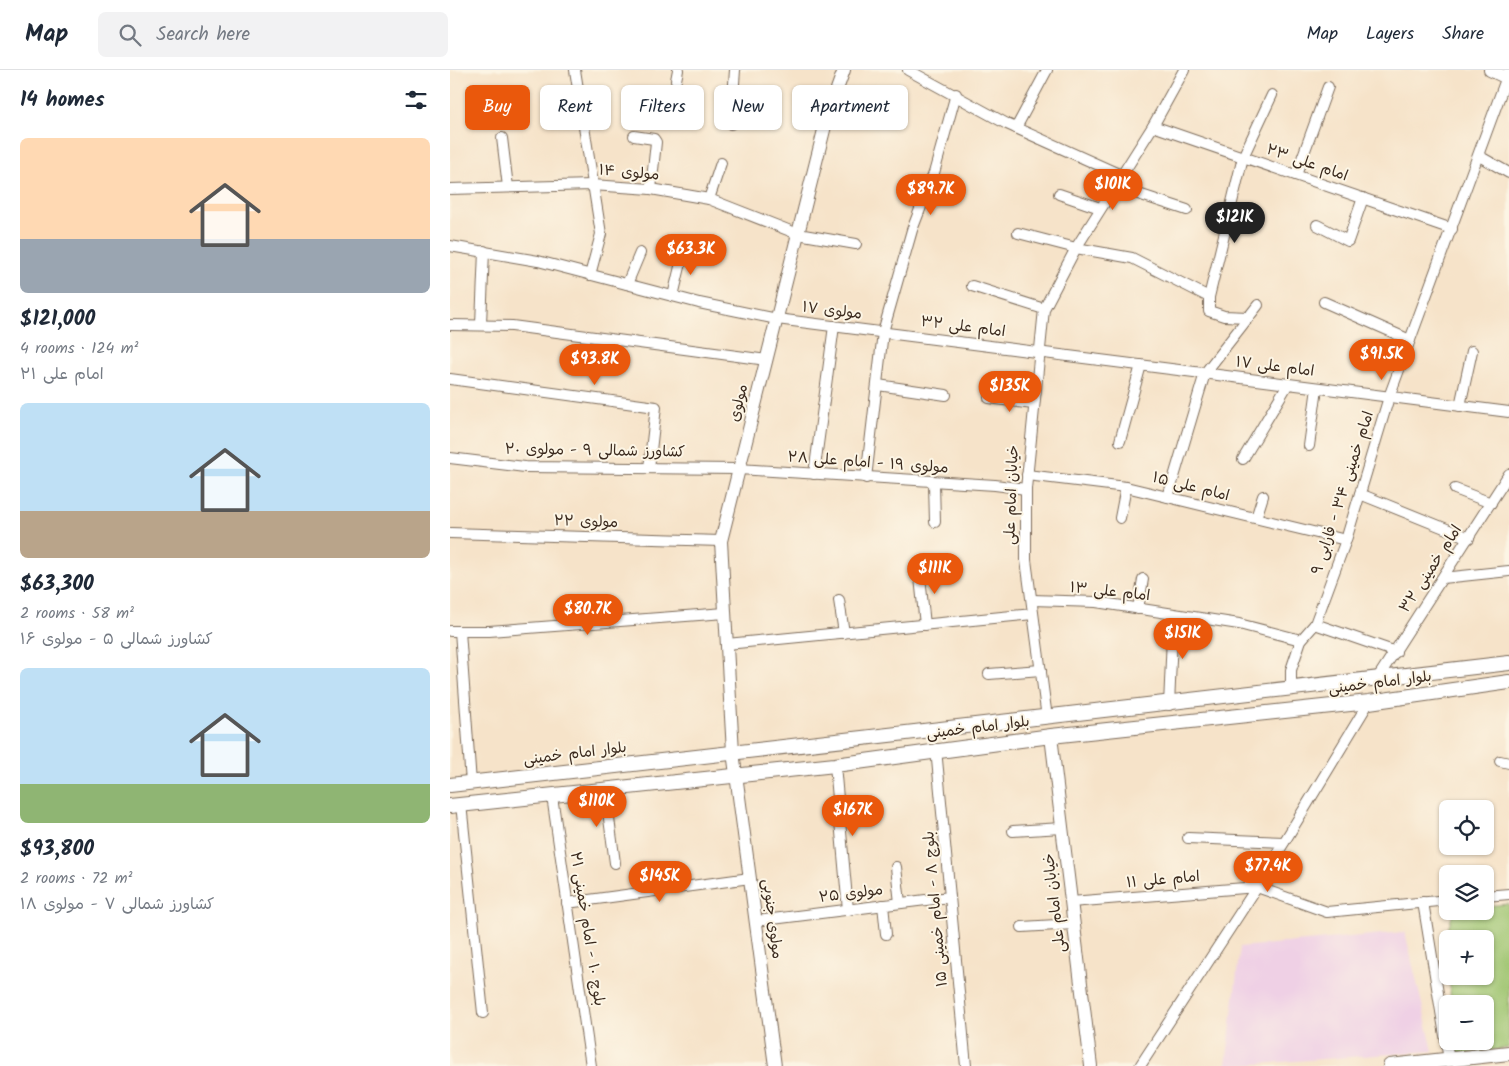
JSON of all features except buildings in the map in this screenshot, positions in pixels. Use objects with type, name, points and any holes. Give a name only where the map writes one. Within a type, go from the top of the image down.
[{"type":"main road","name":"بلوار امام خمینی","points":[[450,785],[733,752],[1169,705],[1509,663]]},
{"type":"main road","name":"بلوار امام خمینی","points":[[455,805],[835,765],[936,749],[1369,702],[1509,682]]},
{"type":"main road","points":[[1047,718],[1051,736]]},
{"type":"main road","points":[[1390,1066],[1509,1053]]},
{"type":"street","points":[[575,70],[601,234],[590,274]]},
{"type":"street","points":[[734,85],[735,70]]},
{"type":"street","name":"مولوی","points":[[733,752],[720,541],[828,114],[844,70]]},
{"type":"street","points":[[908,70],[956,94],[1016,128],[1121,175]]},
{"type":"street","points":[[1016,128],[1047,70]]},
{"type":"street","name":"خیابان امام علی","points":[[1047,718],[1026,560],[1027,475],[1038,352],[1044,309],[1076,248],[1153,126],[1184,70]]},
{"type":"street","points":[[1490,70],[1508,76]]},
{"type":"street","name":"امام خمینی ۳۴ - فارابی ۹","points":[[1291,690],[1291,670],[1301,640],[1315,624],[1346,540],[1389,397],[1508,76]]},
{"type":"street","points":[[1296,174],[1328,87]]},
{"type":"street","points":[[866,478],[884,332],[912,230],[934,173],[956,94]]},
{"type":"street","points":[[1248,318],[1224,316],[1209,311],[1209,298],[1243,156],[1272,95]]},
{"type":"street","name":"امام علی ۲۳","points":[[1153,126],[1452,228]]},
{"type":"street","points":[[634,136],[654,139],[656,142],[651,189]]},
{"type":"street","points":[[502,138],[508,187]]},
{"type":"street","points":[[1479,156],[1509,173]]},
{"type":"street","points":[[709,199],[721,163]]},
{"type":"street","name":"مولوی ۱۴","points":[[450,189],[592,185],[651,189],[709,199],[798,234],[856,244]]},
{"type":"street","points":[[1114,186],[1188,210]]},
{"type":"street","points":[[1059,194],[1100,208]]},
{"type":"street","points":[[1317,225],[1348,241],[1363,198]]},
{"type":"street","points":[[1018,233],[1076,248],[1132,258],[1209,298]]},
{"type":"street","name":"مولوی ۱۷","points":[[450,246],[538,261],[672,296],[777,319],[884,332]]},
{"type":"street","points":[[672,296],[684,250]]},
{"type":"street","points":[[481,324],[484,251]]},
{"type":"street","points":[[627,284],[640,253]]},
{"type":"street","points":[[972,286],[1044,309]]},
{"type":"street","points":[[1324,302],[1410,340]]},
{"type":"street","points":[[1168,497],[1205,373],[1258,305]]},
{"type":"street","points":[[450,324],[512,326],[767,360]]},
{"type":"street","points":[[814,474],[834,326]]},
{"type":"street","name":"امام علی ۳۲","points":[[884,332],[1038,352]]},
{"type":"street","points":[[1460,406],[1472,351]]},
{"type":"street","name":"امام علی ۱۷","points":[[1038,352],[1509,412]]},
{"type":"street","points":[[1120,441],[1141,365]]},
{"type":"street","points":[[450,379],[656,407],[649,468]]},
{"type":"street","points":[[1243,459],[1288,384]]},
{"type":"street","points":[[878,385],[946,395]]},
{"type":"street","points":[[1308,446],[1317,388]]},
{"type":"street","points":[[990,398],[1033,404]]},
{"type":"street","name":"کشاورز شمالی ۹ - مولوی ۲۰","points":[[450,458],[525,467],[739,469]]},
{"type":"street","name":"مولوی ۱۹ - امام علی ۲۸","points":[[739,469],[934,483],[995,485],[1026,490]]},
{"type":"street","name":"امام خمینی ۳۲","points":[[1377,680],[1509,474]]},
{"type":"street","name":"امام علی ۱۵","points":[[1027,475],[1126,487],[1346,540]]},
{"type":"street","points":[[934,483],[935,522]]},
{"type":"street","points":[[1120,518],[1126,487]]},
{"type":"street","points":[[1455,490],[1491,503]]},
{"type":"street","points":[[1360,494],[1469,538]]},
{"type":"street","points":[[1256,518],[1263,496]]},
{"type":"street","name":"مولوی ۲۲","points":[[450,533],[720,541]]},
{"type":"street","points":[[919,568],[925,625]]},
{"type":"street","points":[[1443,578],[1509,571]]},
{"type":"street","points":[[1138,609],[1143,579]]},
{"type":"street","points":[[840,600],[844,633]]},
{"type":"street","name":"امام علی ۱۳","points":[[1032,600],[1096,602],[1239,624],[1301,640]]},
{"type":"street","points":[[472,783],[455,631],[725,614]]},
{"type":"street","points":[[727,644],[1033,614]]},
{"type":"street","points":[[1169,705],[1173,614]]},
{"type":"street","points":[[1315,624],[1396,652]]},
{"type":"street","points":[[988,674],[1040,670]]},
{"type":"street","points":[[1140,1066],[1257,887],[1369,702]]},
{"type":"street","name":"خیابان امام علی","points":[[1051,736],[1091,1066]]},
{"type":"street","name":"بلوچ ۸ - امام خمینی ۱۵","points":[[936,749],[966,1066]]},
{"type":"street","name":"مولوی جنوبی","points":[[733,752],[775,1066]]},
{"type":"street","points":[[835,765],[848,910]]},
{"type":"street","points":[[605,790],[615,863]]},
{"type":"street","name":"بلوچ ۱۰ - امام خمینی ۲۱","points":[[552,796],[592,1066]]},
{"type":"street","points":[[455,805],[483,1013]]},
{"type":"street","points":[[1013,831],[1062,828]]},
{"type":"street","points":[[1188,838],[1284,842]]},
{"type":"street","points":[[896,867],[900,903]]},
{"type":"street","points":[[567,903],[750,878]]},
{"type":"street","points":[[1257,887],[1327,912],[1439,901]]},
{"type":"street","name":"امام علی ۱۱","points":[[1071,902],[1257,887]]},
{"type":"street","points":[[1494,895],[1509,894]]},
{"type":"street","name":"مولوی ۲۵","points":[[756,922],[950,897]]},
{"type":"street","points":[[1423,902],[1449,1060]]},
{"type":"street","points":[[883,905],[886,934]]},
{"type":"street","points":[[1022,927],[1074,924]]},
{"type":"shaded area","points":[[1405,932],[1433,1051],[1226,1066],[1240,947]]},
{"type":"green space","points":[[1509,904],[1509,1048],[1494,1050],[1494,995],[1450,995],[1450,985],[1494,985],[1494,930],[1447,930],[1451,920],[1494,920],[1494,905]]},
{"type":"green space","points":[[1454,1050],[1493,1050],[1454,1055]]}]
